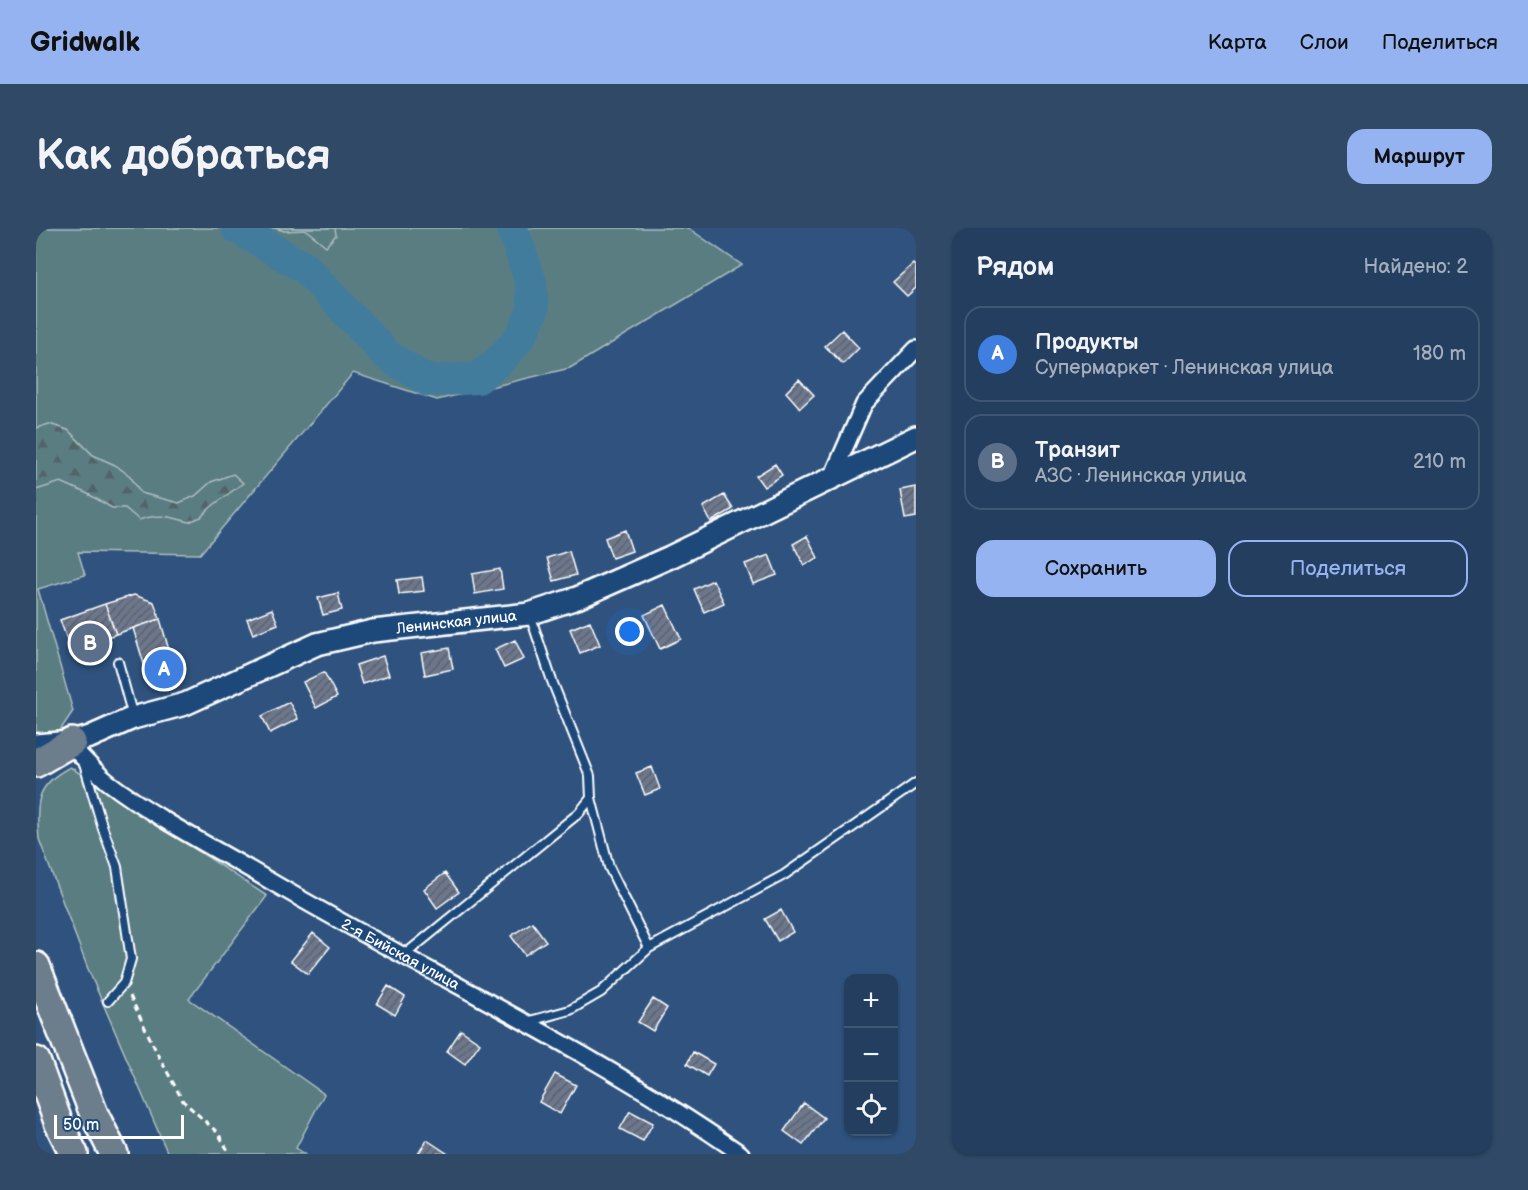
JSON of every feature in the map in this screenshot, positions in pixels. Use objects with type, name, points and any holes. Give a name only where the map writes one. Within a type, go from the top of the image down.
[{"type":"highway","points":[[36,763],[74,747]]},
{"type":"highway","points":[[36,966],[94,1114],[114,1154]]},
{"type":"highway","points":[[36,1061],[59,1124],[74,1154]]},
{"type":"street","points":[[832,477],[864,404],[916,348]]},
{"type":"street","name":"Ленинская улица","points":[[36,746],[74,747],[90,737],[133,718],[185,704],[317,644],[373,631],[529,614],[577,598],[670,557],[916,437]]},
{"type":"street","name":"2-я Бийская улица","points":[[74,747],[106,780],[155,813],[352,929],[525,1023],[683,1113],[741,1154]]},
{"type":"lane","points":[[529,614],[552,681],[590,776],[591,798],[609,867],[650,948]]},
{"type":"lane","points":[[118,662],[133,718]]},
{"type":"lane","points":[[74,747],[117,867],[131,958],[124,983],[108,1001]]},
{"type":"lane","points":[[525,1023],[570,1010],[601,992],[650,948],[784,875],[916,783]]},
{"type":"lane","points":[[403,956],[579,813],[591,798]]},
{"type":"path","points":[[124,983],[183,1101],[218,1133],[230,1154]]},
{"type":"green space","points":[[36,228],[688,228],[742,265],[570,368],[437,400],[353,373],[200,554],[78,552],[85,575],[38,589],[73,711],[59,732],[47,735],[36,732]]},
{"type":"green space","points":[[275,228],[335,228],[336,235],[326,246],[306,230],[284,231]]},
{"type":"green space","points":[[49,424],[68,430],[93,455],[115,465],[130,476],[141,493],[179,503],[195,496],[211,482],[233,474],[243,483],[201,517],[189,522],[159,516],[139,520],[125,508],[112,508],[61,482],[36,490],[36,428]]},
{"type":"green space","points":[[70,767],[267,896],[189,999],[324,1094],[296,1148],[305,1154],[168,1154],[88,969],[39,839],[38,814],[44,787],[50,780]]},
{"type":"building","points":[[913,264],[916,267],[916,288],[907,296],[893,282]]},
{"type":"building","points":[[842,330],[859,348],[843,364],[825,346]]},
{"type":"building","points":[[799,379],[814,395],[800,408],[786,392]]},
{"type":"building","points":[[775,464],[782,475],[764,487],[756,476]]},
{"type":"building","points":[[916,487],[916,517],[905,519],[900,490]]},
{"type":"building","points":[[724,495],[733,509],[711,522],[703,507]]},
{"type":"building","points":[[625,530],[632,551],[612,558],[605,538]]},
{"type":"building","points":[[807,536],[818,558],[804,565],[793,544]]},
{"type":"building","points":[[569,551],[576,575],[554,581],[547,558]]},
{"type":"building","points":[[769,555],[777,575],[753,584],[745,564]]},
{"type":"building","points":[[500,569],[503,589],[475,594],[472,574]]},
{"type":"building","points":[[422,577],[424,591],[399,594],[397,580]]},
{"type":"building","points":[[713,580],[724,603],[704,612],[694,589]]},
{"type":"building","points":[[338,593],[342,610],[323,615],[318,598]]},
{"type":"building","points":[[134,595],[154,602],[160,619],[116,634],[105,604]]},
{"type":"building","points":[[105,604],[116,634],[71,650],[60,620]]},
{"type":"building","points":[[665,605],[681,639],[660,649],[644,615]]},
{"type":"building","points":[[272,609],[278,624],[253,634],[247,619]]},
{"type":"building","points":[[160,619],[177,678],[151,687],[133,628]]},
{"type":"building","points":[[590,621],[600,645],[580,653],[570,629]]},
{"type":"building","points":[[515,640],[524,659],[504,668],[495,649]]},
{"type":"building","points":[[449,648],[453,669],[425,675],[421,653]]},
{"type":"building","points":[[383,656],[389,675],[362,684],[356,665]]},
{"type":"building","points":[[324,672],[337,697],[316,708],[303,682]]},
{"type":"building","points":[[289,702],[298,719],[270,733],[262,716]]},
{"type":"building","points":[[652,767],[660,789],[645,795],[636,773]]},
{"type":"building","points":[[445,873],[459,892],[437,908],[424,889]]},
{"type":"building","points":[[781,910],[793,932],[778,941],[765,919]]},
{"type":"building","points":[[532,922],[546,941],[525,955],[511,936]]},
{"type":"building","points":[[313,933],[330,947],[308,974],[291,961]]},
{"type":"building","points":[[388,986],[405,997],[395,1015],[377,1004]]},
{"type":"building","points":[[653,999],[667,1008],[653,1031],[638,1022]]},
{"type":"building","points":[[461,1030],[480,1043],[465,1064],[447,1051]]},
{"type":"building","points":[[693,1052],[714,1064],[707,1076],[687,1064]]},
{"type":"building","points":[[555,1074],[576,1085],[560,1114],[539,1102]]},
{"type":"building","points":[[804,1103],[824,1118],[803,1145],[784,1131]]},
{"type":"building","points":[[630,1111],[653,1123],[643,1141],[620,1129]]},
{"type":"building","points":[[427,1140],[448,1154],[418,1154]]},
{"type":"waterway","points":[[237,228],[305,268],[388,356],[428,381],[478,378],[502,358],[520,337],[533,311],[531,283],[512,228]]},
{"type":"place","name":"Транзит","points":[[90,643]]},
{"type":"place","name":"Продукты","points":[[164,669]]}]
